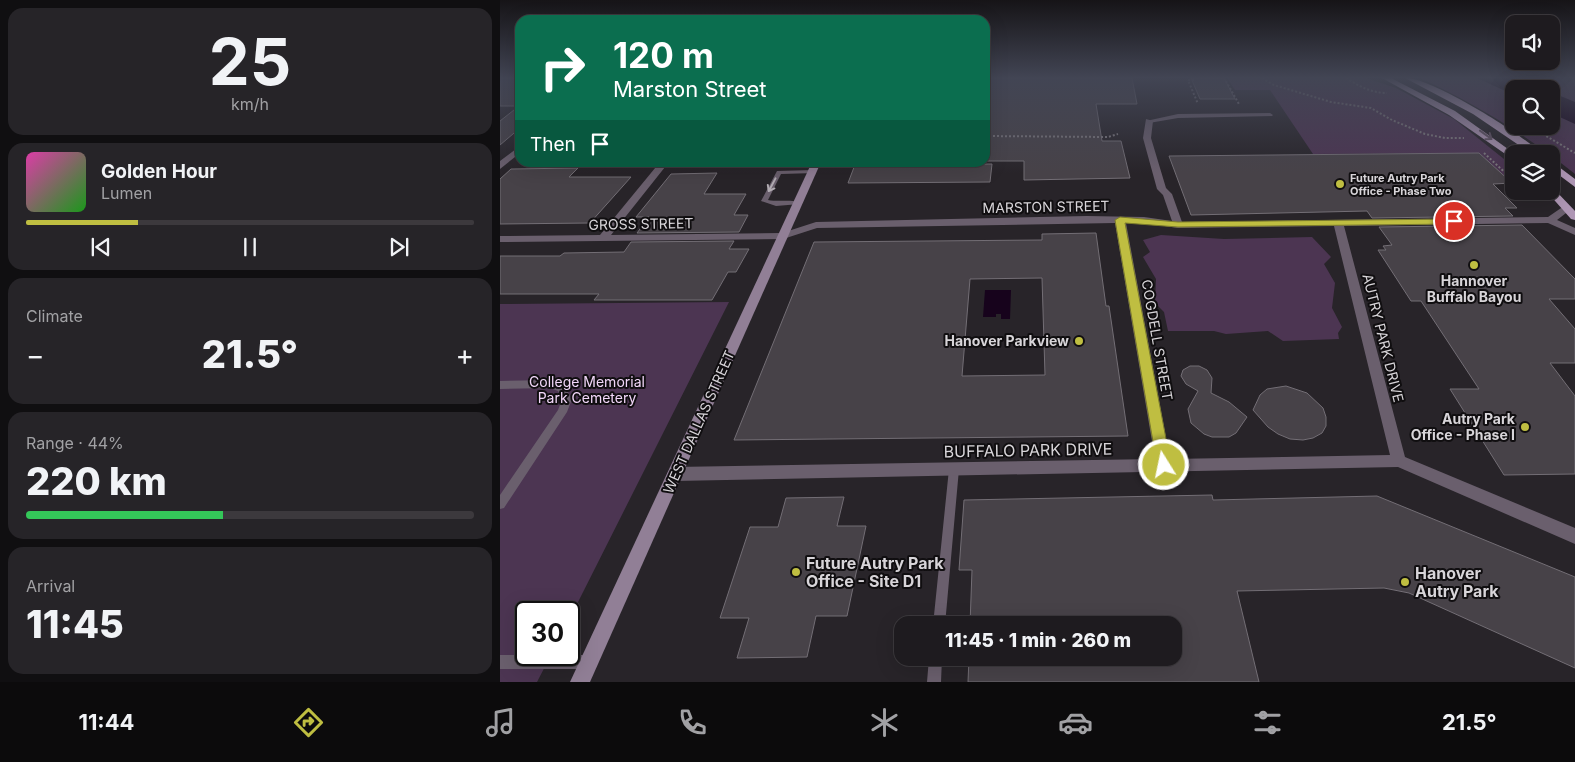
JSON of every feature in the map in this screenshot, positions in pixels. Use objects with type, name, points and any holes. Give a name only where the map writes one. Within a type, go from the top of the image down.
[{"type":"main road","points":[[1449,110],[1505,149]]},
{"type":"main road","points":[[1473,110],[1525,145]]},
{"type":"main road","name":"WEST DALLAS STREET","points":[[580,682],[815,168]]},
{"type":"main road","points":[[1560,172],[1575,184]]},
{"type":"main road","points":[[1560,200],[1575,217]]},
{"type":"street","points":[[1149,122],[1147,138],[1162,190],[1167,194],[1178,225]]},
{"type":"street","points":[[500,166],[515,154]]},
{"type":"street","points":[[603,238],[661,167]]},
{"type":"street","points":[[1550,220],[1568,208]]},
{"type":"street","name":"MARSTON STREET","points":[[783,236],[816,225],[1120,220],[1178,225],[1550,220]]},
{"type":"street","name":"COGDELL STREET","points":[[1120,220],[1164,465]]},
{"type":"street","points":[[1550,220],[1575,232]]},
{"type":"street","name":"AUTRY PARK DRIVE","points":[[1338,223],[1399,461]]},
{"type":"street","name":"GROSS STREET","points":[[500,239],[783,236]]},
{"type":"street","name":"BUFFALO PARK DRIVE","points":[[675,474],[1399,461],[1575,536]]},
{"type":"lane","points":[[1149,122],[1178,116],[1270,115]]},
{"type":"lane","points":[[798,203],[776,204],[764,201],[779,172],[815,168]]},
{"type":"lane","points":[[500,385],[550,384],[561,388],[567,399],[562,412],[500,504]]},
{"type":"lane","points":[[940,616],[954,469]]},
{"type":"lane","points":[[500,662],[589,662]]},
{"type":"lane","points":[[934,682],[935,666]]},
{"type":"path","points":[[1200,110],[1203,116]]},
{"type":"path","points":[[1374,110],[1392,120],[1425,134],[1464,138],[1457,133]]},
{"type":"path","points":[[990,136],[1108,137],[1118,134]]},
{"type":"path","points":[[1544,135],[1575,153]]},
{"type":"path","points":[[1483,152],[1505,173]]},
{"type":"green space","points":[[1283,110],[1437,110],[1454,119],[1505,160],[1505,177],[1479,153],[1313,154]]},
{"type":"green space","points":[[1481,110],[1481,110],[1505,110],[1505,125]]},
{"type":"green space","points":[[1560,110],[1575,110],[1575,174],[1560,162],[1560,145],[1536,145],[1521,135],[1560,135]]},
{"type":"green space","points":[[1161,235],[1224,239],[1312,237],[1331,257],[1324,264],[1335,283],[1332,308],[1342,327],[1338,333],[1339,339],[1283,341],[1268,331],[1226,334],[1214,331],[1168,331],[1164,312],[1155,303],[1156,279],[1143,257],[1150,252],[1143,240]]},
{"type":"green space","name":"College Memorial Park Cemetery","points":[[729,302],[579,601],[515,601],[515,666],[545,666],[537,682],[500,682],[500,304]]},
{"type":"shaded area","points":[[1560,110],[1575,110],[1575,124],[1560,117]]},
{"type":"shaded area","points":[[985,290],[1011,290],[1010,319],[1001,319],[1001,314],[996,314],[996,317],[983,317]]},
{"type":"building","points":[[515,110],[515,132],[500,145],[500,121]]},
{"type":"building","points":[[990,110],[1097,110],[1102,141],[1121,141],[1130,178],[1024,180],[1024,161],[990,161]]},
{"type":"building","name":"Future Autry Park Office - Phase Two","points":[[1479,153],[1505,177],[1505,183],[1493,184],[1505,196],[1505,200],[1509,200],[1517,208],[1505,208],[1513,216],[1372,218],[1367,211],[1191,215],[1169,156]]},
{"type":"building","points":[[990,164],[992,164],[990,182],[848,183],[854,167],[990,167]]},
{"type":"building","points":[[578,168],[569,177],[631,177],[590,223],[500,224],[500,179],[511,169]]},
{"type":"building","points":[[717,173],[704,194],[746,194],[734,215],[748,215],[739,232],[637,233],[649,217],[636,217],[671,174]]},
{"type":"building","points":[[1522,225],[1575,279],[1575,299],[1549,299],[1575,329],[1575,363],[1550,363],[1575,396],[1575,474],[1504,475],[1450,389],[1479,389],[1421,301],[1411,301],[1378,250],[1386,250],[1383,246],[1392,245],[1379,227]]},
{"type":"building","name":"Hanover Parkview","points":[[1096,233],[1128,436],[734,440],[814,242],[1042,240],[1042,234]],"holes":[[[1042,278],[1045,375],[962,376],[970,279]]]},
{"type":"building","points":[[734,241],[729,249],[749,249],[736,272],[728,272],[712,300],[594,300],[599,294],[500,294],[500,256],[560,256],[564,253],[624,252],[631,242]]},
{"type":"building","points":[[1190,366],[1199,366],[1207,370],[1212,378],[1211,393],[1229,402],[1247,417],[1236,433],[1229,437],[1212,437],[1204,434],[1191,423],[1188,409],[1198,391],[1186,384],[1181,376],[1183,370]]},
{"type":"building","points":[[1286,386],[1307,393],[1323,408],[1326,426],[1322,433],[1313,438],[1303,440],[1290,439],[1268,427],[1253,410],[1260,395],[1267,389]]},
{"type":"building","points":[[1212,495],[1213,500],[1377,496],[1575,577],[1575,668],[1409,593],[1384,588],[1237,591],[1259,682],[968,682],[969,666],[1182,666],[1182,616],[970,616],[972,570],[959,570],[964,500]]},
{"type":"building","name":"Future Autry Park Office - Site D1","points":[[844,497],[837,526],[866,526],[847,616],[816,616],[807,657],[737,658],[749,618],[720,618],[750,527],[778,527],[786,498]]},
{"type":"place","name":"Future Autry Park Office - Phase Two","points":[[1340,184]]},
{"type":"place","name":"Hannover Buffalo Bayou","points":[[1474,265]]},
{"type":"place","name":"Hanover Parkview","points":[[1079,341]]},
{"type":"place","name":"Autry Park Office - Phase I","points":[[1525,427]]},
{"type":"place","name":"Future Autry Park Office - Site D1","points":[[796,572]]},
{"type":"place","name":"Hanover Autry Park","points":[[1405,582]]},
{"type":"route","points":[[1164,465],[1120,220],[1144,220],[1178,225],[1454,221]]}]
